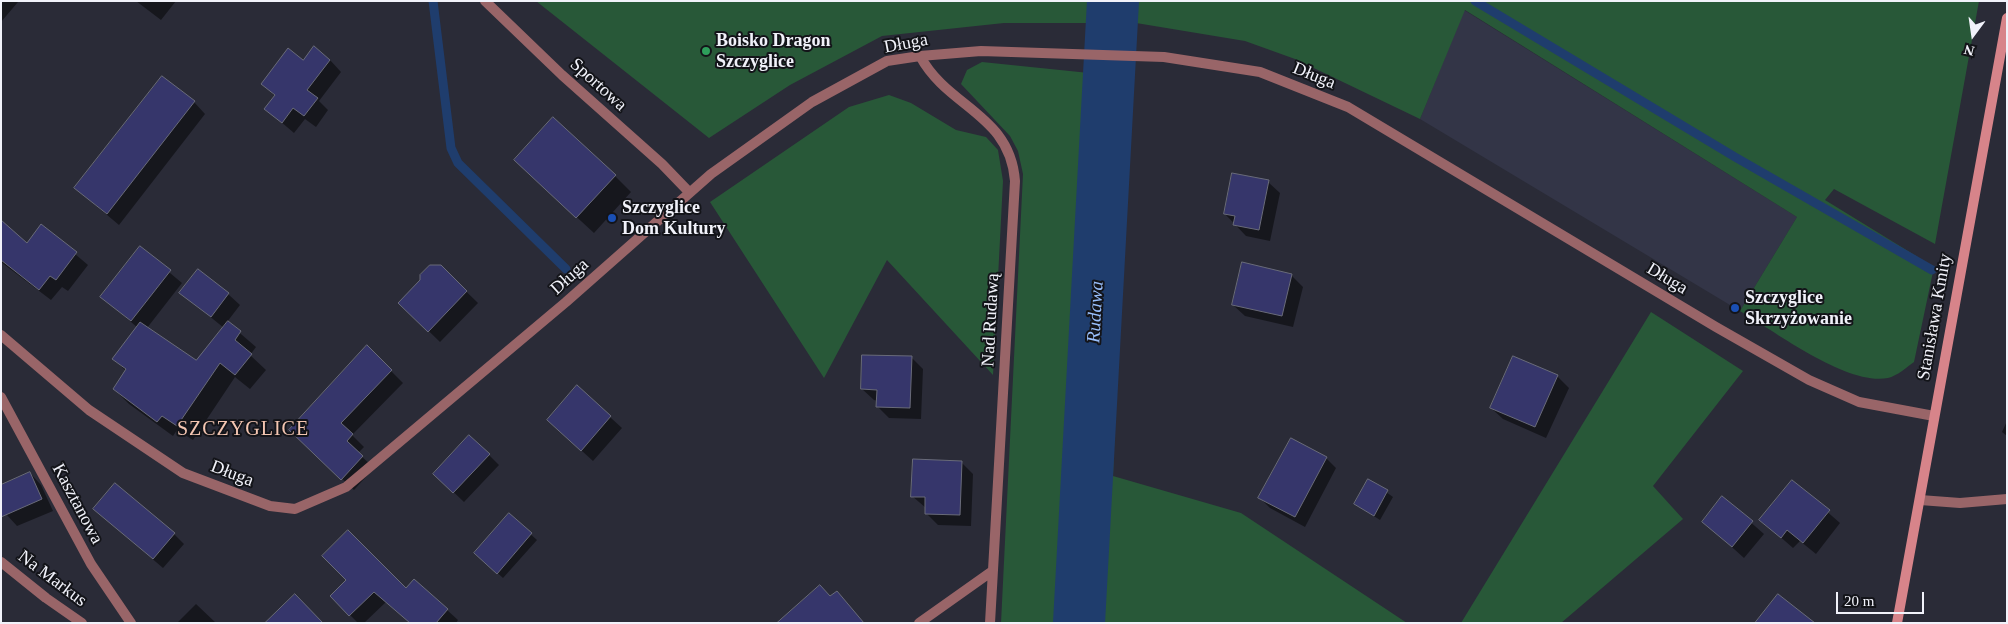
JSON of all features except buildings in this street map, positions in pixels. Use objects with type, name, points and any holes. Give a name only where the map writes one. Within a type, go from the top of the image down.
[{"type":"main road","name":"Stanisława Kmity","points":[[1897,623],[2007,18]]},
{"type":"street","name":"Sportowa","points":[[485,1],[562,75],[662,164],[689,192]]},
{"type":"street","name":"Długa","points":[[1,336],[89,410],[183,473],[270,506],[295,509],[346,487],[566,302],[711,174],[812,102],[887,61],[981,51],[1164,56],[1260,72],[1348,107],[1716,327],[1809,380],[1859,402],[1934,416]]},
{"type":"street","name":"Nad Rudawą","points":[[920,56],[929,73],[994,130],[1004,142],[1014,166],[1015,181],[1002,428],[991,572],[990,623]]},
{"type":"street","name":"Kasztanowa","points":[[1,397],[91,564],[131,623]]},
{"type":"street","points":[[1920,500],[1960,503],[2007,499]]},
{"type":"street","name":"Na Markus","points":[[1,562],[46,598],[82,623]]},
{"type":"street","points":[[918,623],[991,572]]},
{"type":"shaded area","points":[[1464,10],[1797,217],[1740,311],[1420,119]]},
{"type":"green space","points":[[536,1],[1090,1],[1091,23],[1004,23],[882,36],[790,85],[709,138]]},
{"type":"green space","points":[[1124,1],[1979,1],[1935,244],[1834,189],[1825,200],[1934,267],[1914,362],[1888,378],[1871,378],[1853,374],[1833,366],[1792,344],[1740,311],[1797,217],[1465,10],[1420,119],[1295,59],[1245,41],[1124,21]]},
{"type":"green space","points":[[982,62],[1128,77],[1113,476],[1241,513],[1407,623],[1001,623],[1023,174],[1018,151],[1010,136],[961,84],[967,70]]},
{"type":"green space","points":[[889,95],[911,103],[956,130],[986,137],[998,150],[1003,181],[993,375],[887,260],[824,378],[710,202],[849,107]]},
{"type":"green space","points":[[1651,312],[1743,371],[1653,486],[1683,519],[1561,623],[1461,623]]},
{"type":"waterway","points":[[433,1],[451,148],[458,163],[566,269]]},
{"type":"waterway","name":"Rudawa","points":[[1079,623],[1113,1]]},
{"type":"waterway","points":[[1475,1],[1735,157],[1932,270]]},
{"type":"place","name":"Boisko Dragon Szczyglice","points":[[706,51]]},
{"type":"place","name":"Szczyglice Dom Kultury","points":[[612,218]]},
{"type":"place","name":"Szczyglice Skrzyżowanie","points":[[1735,308]]},
{"type":"district","name":"SZCZYGLICE","points":[[243,430]]}]
